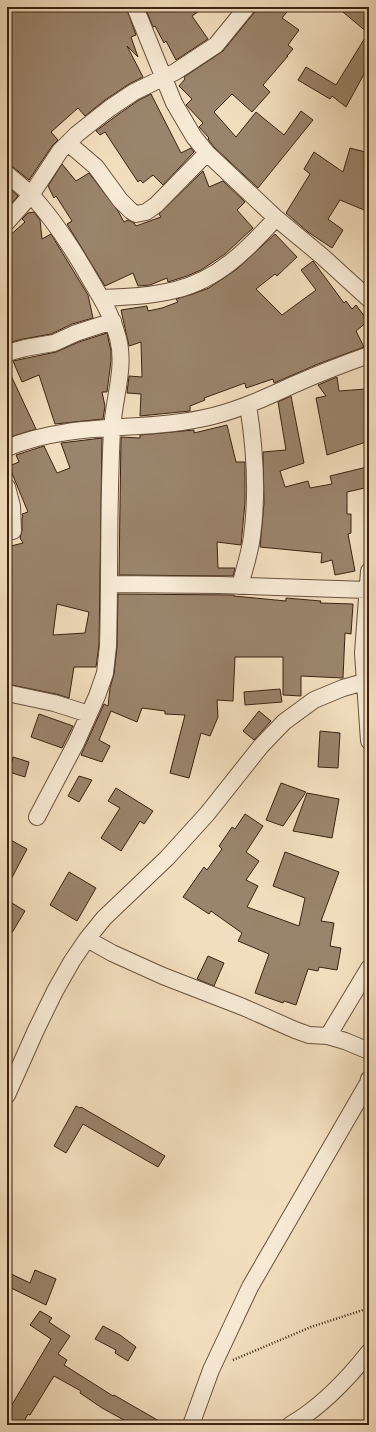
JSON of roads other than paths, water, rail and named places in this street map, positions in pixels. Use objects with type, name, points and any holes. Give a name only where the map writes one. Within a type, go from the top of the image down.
[{"type":"street","points":[[135,7],[183,120],[194,137],[207,153],[276,218],[323,256],[369,299]]},
{"type":"street","points":[[7,222],[31,195],[60,151],[77,134],[110,108],[134,92],[187,66],[216,45],[247,7]]},
{"type":"street","points":[[68,143],[96,168],[120,200],[136,214],[146,212],[156,205],[207,153]]},
{"type":"street","points":[[7,174],[31,195],[62,233],[82,263],[113,321],[120,354],[119,383],[112,428],[110,477],[110,584],[108,646],[105,673],[97,696],[76,743],[37,817]]},
{"type":"street","points":[[102,298],[140,296],[176,290],[189,286],[221,270],[237,258],[276,218]]},
{"type":"street","points":[[7,353],[54,343],[76,333],[113,321]]},
{"type":"street","points":[[7,448],[18,443],[58,433],[166,424],[214,416],[248,405],[338,366],[369,355]]},
{"type":"street","points":[[240,586],[252,536],[256,486],[252,430],[248,405]]},
{"type":"street","points":[[7,486],[12,506],[13,531]]},
{"type":"street","points":[[369,571],[363,653],[369,741]]},
{"type":"street","points":[[110,584],[368,590]]},
{"type":"street","points":[[7,1095],[55,991],[72,961],[104,918],[167,858],[207,814],[261,746],[284,722],[314,700],[343,688],[364,682]]},
{"type":"street","points":[[7,693],[54,703],[89,714]]},
{"type":"street","points":[[87,939],[112,953],[163,976],[243,1007],[295,1030],[309,1035],[328,1036],[369,1051]]},
{"type":"street","points":[[328,1036],[369,968]]},
{"type":"street","points":[[191,1425],[211,1370],[250,1287],[369,1079]]},
{"type":"street","points":[[290,1425],[321,1404],[357,1367],[369,1352]]}]
